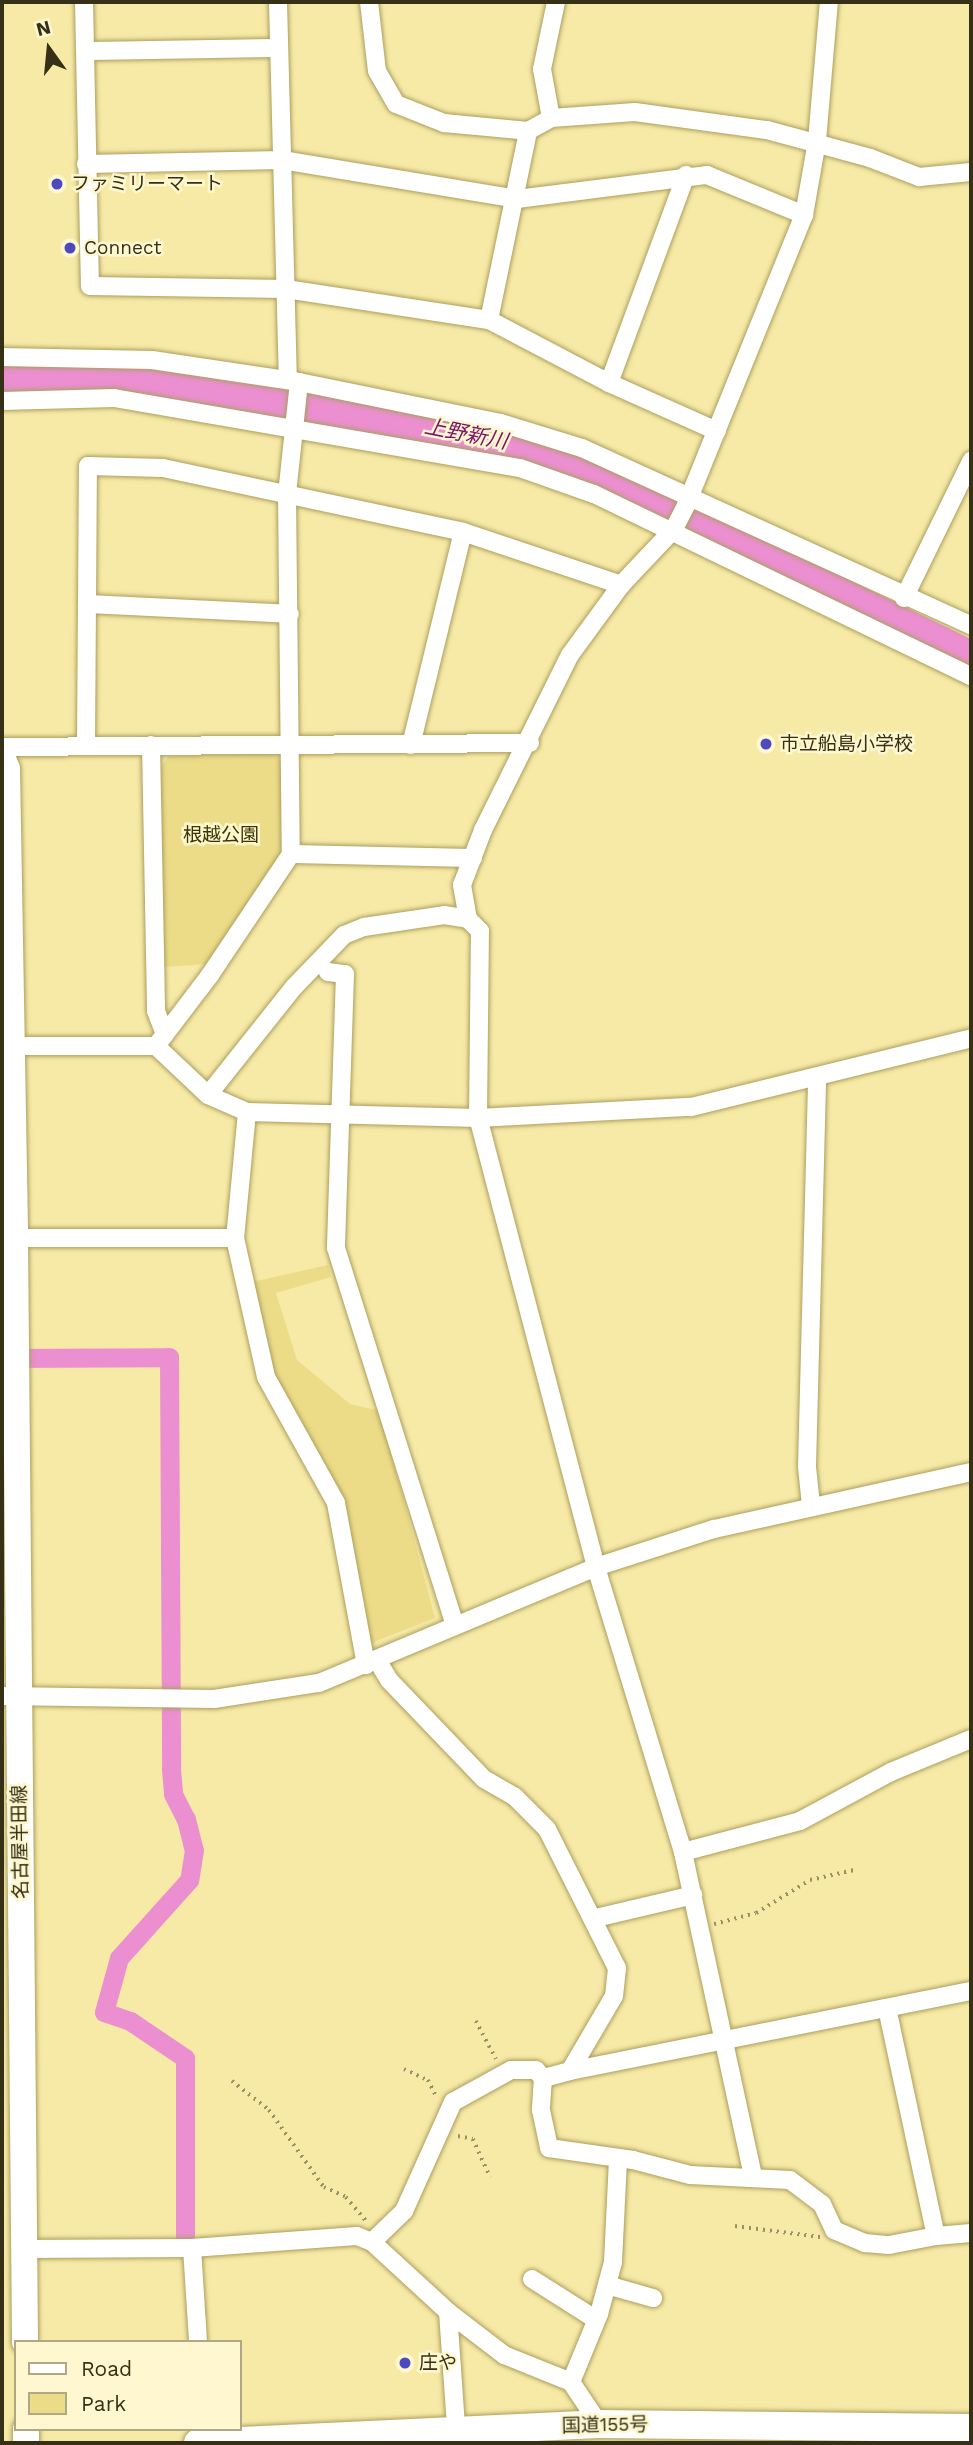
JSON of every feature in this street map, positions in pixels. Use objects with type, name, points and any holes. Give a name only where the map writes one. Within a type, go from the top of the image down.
[{"type":"highway","name":"国道155号","points":[[198,2443],[457,2436],[599,2424],[971,2428]]},
{"type":"main road","name":"名古屋半田線","points":[[2,756],[8,769],[6,1045],[15,1238],[10,1695],[25,2340]]},
{"type":"street","points":[[84,2],[90,286],[286,289],[489,320],[608,383],[717,431]]},
{"type":"street","points":[[161,1040],[291,853],[287,494],[295,385],[286,289],[278,2]]},
{"type":"street","points":[[369,2],[377,71],[396,104],[444,122],[527,131],[551,118],[635,112],[766,130],[817,141],[919,177],[949,178],[971,172]]},
{"type":"street","points":[[551,118],[542,69],[556,2]]},
{"type":"street","points":[[753,2176],[683,1853],[596,1567],[478,1118],[480,931],[468,919],[462,885],[483,830],[530,743],[570,655],[621,584],[672,532],[717,431],[804,215],[817,141],[829,2]]},
{"type":"street","points":[[85,51],[279,48]]},
{"type":"street","points":[[489,320],[517,199],[527,131]]},
{"type":"street","points":[[86,164],[282,160],[517,199],[686,175],[707,175],[804,215]]},
{"type":"street","points":[[608,383],[686,175]]},
{"type":"street","points":[[2,357],[152,360],[501,423],[582,448],[688,500],[904,598],[971,625]]},
{"type":"street","points":[[2,401],[114,398],[293,426],[520,468],[594,494],[971,676]]},
{"type":"street","points":[[904,598],[971,461]]},
{"type":"street","points":[[86,745],[88,466],[163,468],[463,532],[621,584]]},
{"type":"street","points":[[411,745],[463,532]]},
{"type":"street","points":[[88,604],[290,614]]},
{"type":"street","points":[[2,747],[530,743]]},
{"type":"street","points":[[151,745],[156,1012],[161,1040],[208,1095],[247,1112],[478,1118],[691,1107],[971,1038]]},
{"type":"street","points":[[291,853],[473,858]]},
{"type":"street","points":[[208,1095],[294,987],[344,935],[364,927],[444,915],[468,919]]},
{"type":"street","points":[[328,972],[345,974],[336,1248],[455,1626]]},
{"type":"street","points":[[6,1045],[161,1040]]},
{"type":"street","points":[[811,1505],[807,1466],[817,1077]]},
{"type":"street","points":[[247,1112],[235,1238],[266,1377],[336,1503],[371,1662],[484,1779],[515,1797],[547,1829],[596,1918],[618,1979],[614,1996],[570,2071]]},
{"type":"street","points":[[15,1238],[235,1238]]},
{"type":"street","points":[[10,1695],[214,1699],[273,1693],[371,1662],[596,1567],[811,1505],[971,1472]]},
{"type":"street","points":[[683,1853],[800,1821],[891,1772],[971,1739]]},
{"type":"street","points":[[596,1918],[692,1895]]},
{"type":"street","points":[[543,2078],[971,1991]]},
{"type":"street","points":[[887,2008],[936,2236]]},
{"type":"street","points":[[375,2240],[404,2211],[447,2109],[504,2071],[536,2070],[543,2078],[541,2110],[549,2148],[618,2159],[690,2175],[775,2176],[804,2186],[822,2204],[834,2230],[865,2243],[889,2245],[971,2233]]},
{"type":"street","points":[[571,2382],[613,2262],[618,2159]]},
{"type":"street","points":[[24,2249],[192,2248],[333,2236],[357,2236],[375,2240],[448,2312],[503,2355],[571,2382],[599,2424]]},
{"type":"street","points":[[192,2248],[198,2340]]},
{"type":"street","points":[[532,2279],[595,2319]]},
{"type":"street","points":[[607,2285],[653,2298]]},
{"type":"street","points":[[448,2312],[457,2436]]},
{"type":"path","points":[[700,1927],[756,1913],[810,1880],[854,1870]]},
{"type":"path","points":[[476,2021],[504,2071]]},
{"type":"path","points":[[404,2069],[428,2080],[447,2109]]},
{"type":"path","points":[[232,2081],[269,2110],[324,2187],[346,2197],[375,2240]]},
{"type":"path","points":[[438,2130],[473,2139],[490,2177]]},
{"type":"path","points":[[735,2226],[812,2237],[832,2237],[834,2230]]},
{"type":"green space","name":"根越公園","points":[[274,754],[281,761],[282,854],[206,964],[163,967],[159,769],[169,756]]},
{"type":"green space","points":[[328,1265],[331,1277],[276,1293],[297,1360],[350,1404],[380,1411],[435,1618],[366,1645],[341,1501],[271,1371],[252,1282]]},
{"type":"waterway","name":"上野新川","points":[[2,380],[91,377],[192,386],[507,440],[702,526],[971,657]]},
{"type":"waterway","points":[[2,1358],[169,1357],[171,1769],[173,1794],[186,1819],[194,1850],[189,1880],[119,1958],[104,2012],[130,2021],[185,2058],[185,2238]]},
{"type":"place","name":"ファミリーマート","points":[[57,184]]},
{"type":"place","name":"Connect","points":[[70,248]]},
{"type":"place","name":"市立船島小学校","points":[[766,744]]},
{"type":"place","name":"庄や","points":[[405,2363]]}]
